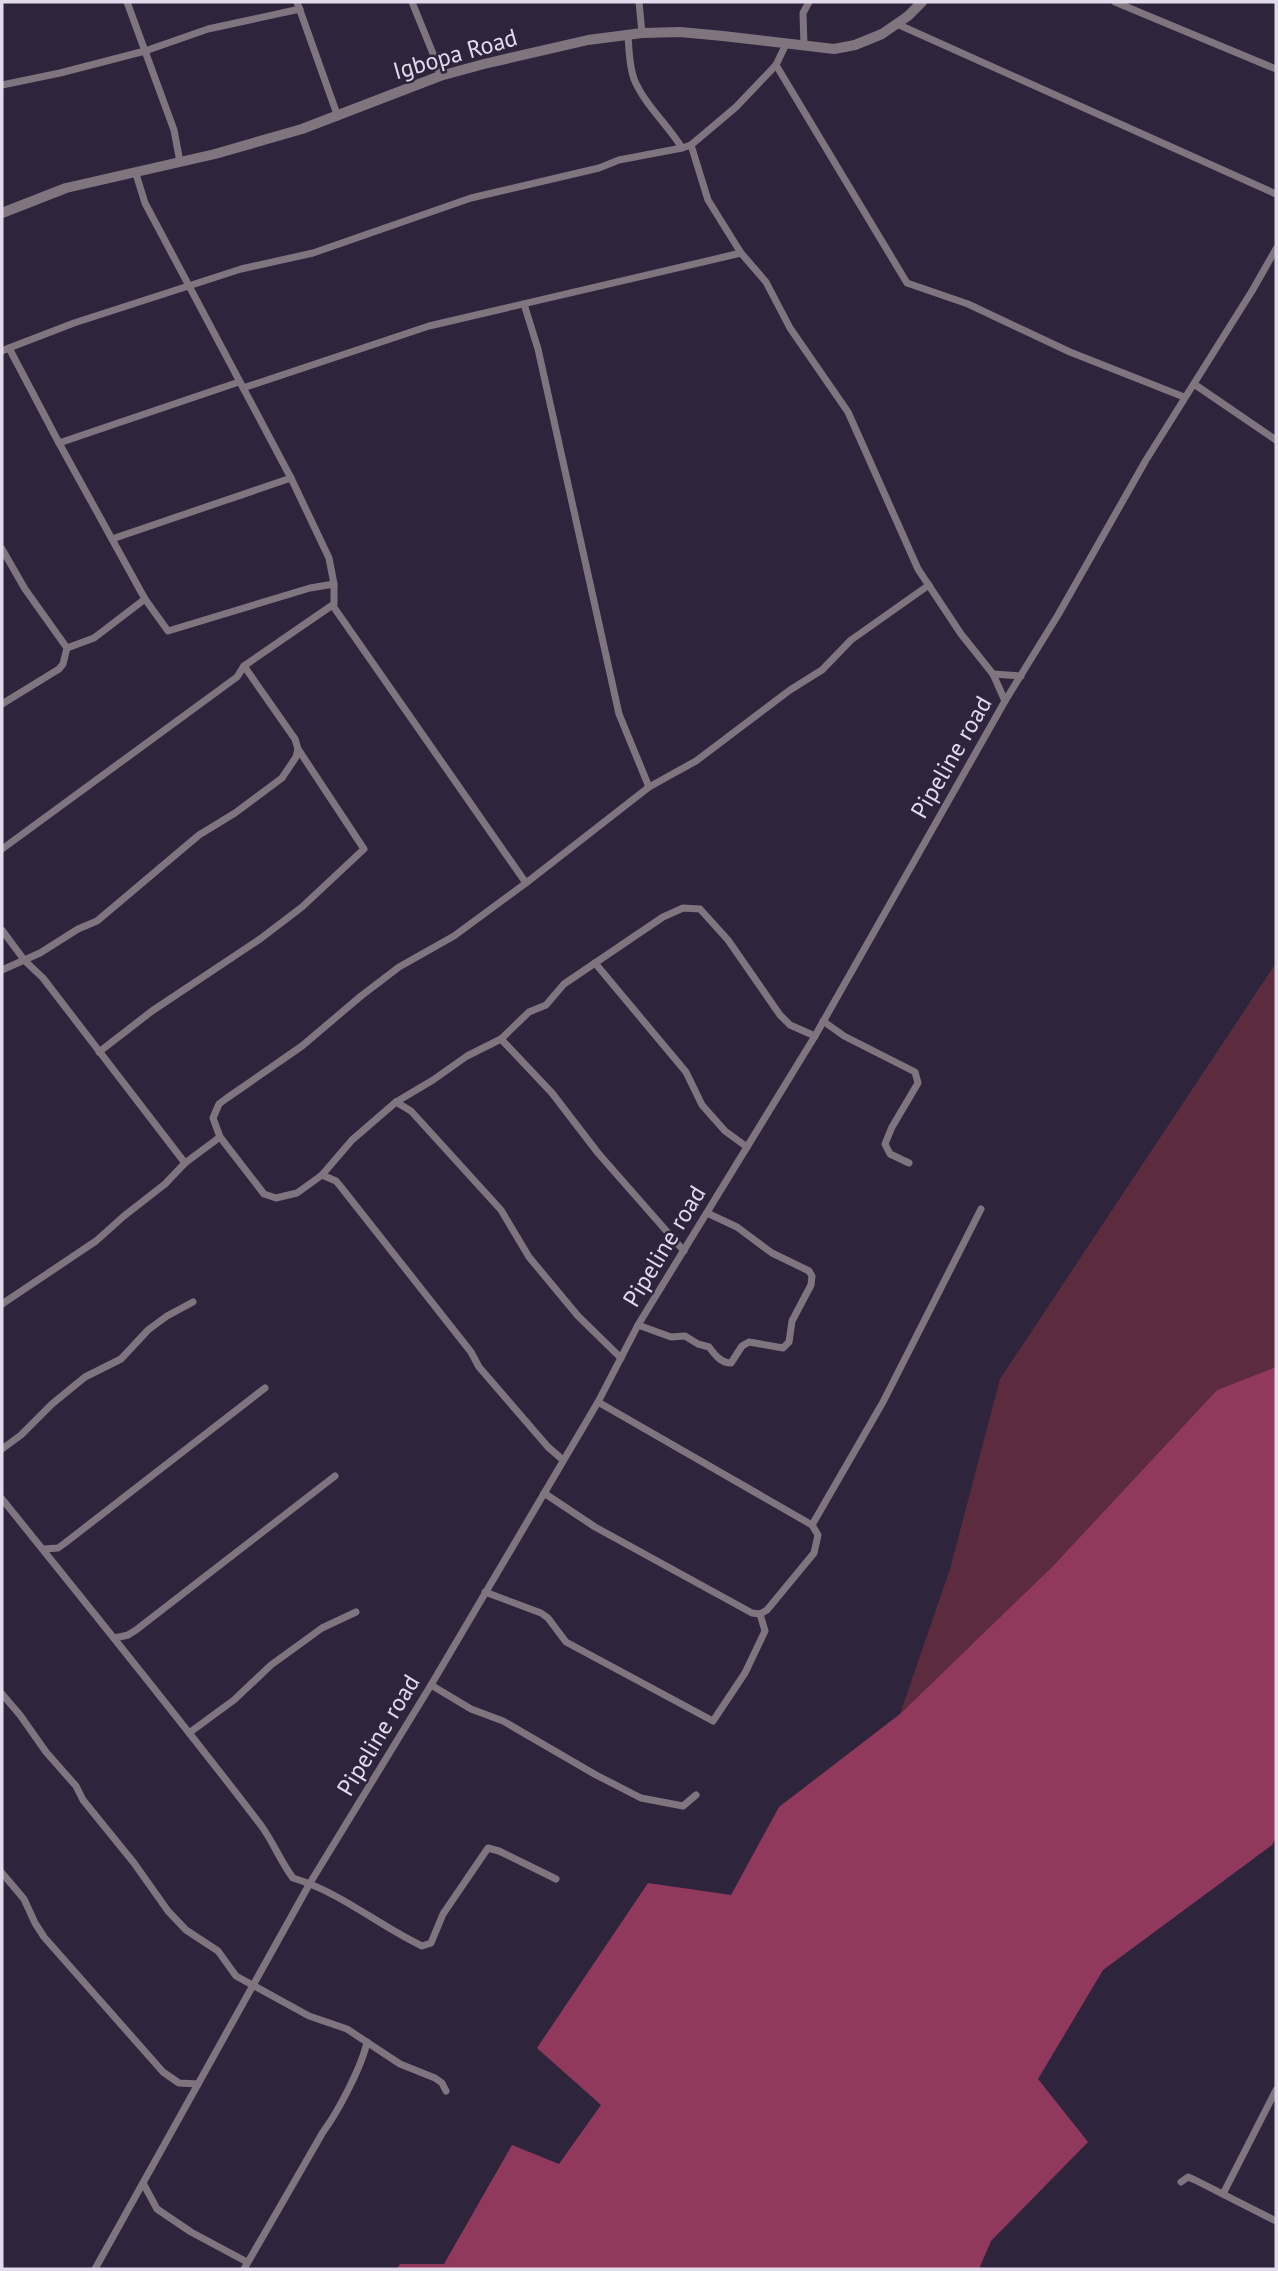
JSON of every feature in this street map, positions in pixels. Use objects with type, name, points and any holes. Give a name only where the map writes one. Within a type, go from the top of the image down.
[{"type":"street","points":[[127,2],[174,130],[180,162]]},
{"type":"street","points":[[412,2],[440,76]]},
{"type":"street","points":[[639,2],[642,33]]},
{"type":"street","points":[[804,46],[803,13],[809,2]]},
{"type":"street","name":"Igbopa Road","points":[[2,213],[66,188],[180,162],[338,117],[440,76],[588,40],[642,33],[680,32],[834,49],[855,45],[882,34],[922,2]]},
{"type":"street","points":[[1115,2],[1276,69]]},
{"type":"street","points":[[2,85],[145,51],[208,29],[299,5],[338,117]]},
{"type":"street","points":[[897,24],[1276,194]]},
{"type":"street","points":[[628,35],[635,80],[682,148]]},
{"type":"street","points":[[334,584],[310,588],[168,631],[145,599],[6,349],[74,323],[241,269],[313,253],[471,198],[599,168],[619,160],[691,145],[736,107],[776,65],[786,44]]},
{"type":"street","points":[[776,65],[907,284],[930,289],[968,304],[1070,352],[1184,397]]},
{"type":"street","points":[[691,145],[708,200],[741,253],[766,282],[790,328],[848,412],[918,569],[961,634],[993,674],[1004,701]]},
{"type":"street","points":[[2,849],[237,677],[244,666],[332,606],[335,599],[329,558],[291,478],[145,204],[136,173]]},
{"type":"street","name":"Pipeline road","points":[[95,2269],[310,1884],[598,1402],[638,1325],[815,1036],[1004,701],[1184,397],[1276,249]]},
{"type":"street","points":[[59,443],[429,326],[741,253]]},
{"type":"street","points":[[524,304],[538,349],[619,714],[649,787]]},
{"type":"street","points":[[1194,384],[1276,440]]},
{"type":"street","points":[[112,539],[291,478]]},
{"type":"street","points":[[2,549],[25,589],[67,648],[67,655],[59,669],[2,704]]},
{"type":"street","points":[[815,1036],[790,1025],[780,1015],[728,940],[700,909],[683,908],[663,917],[564,984],[546,1005],[529,1012],[501,1039],[467,1056],[396,1102],[352,1140],[322,1175],[297,1194],[276,1198],[264,1194],[220,1137],[213,1118],[219,1104],[226,1098],[302,1046],[399,967],[454,936],[649,787],[696,761],[821,670],[851,640],[929,584]]},
{"type":"street","points":[[67,648],[94,638],[145,599]]},
{"type":"street","points":[[332,606],[526,883]]},
{"type":"street","points":[[99,1052],[152,1011],[302,907],[364,849],[298,748],[295,739],[244,666]]},
{"type":"street","points":[[993,674],[1021,676]]},
{"type":"street","points":[[2,970],[25,961],[78,929],[97,921],[199,835],[272,788],[291,768],[298,748]]},
{"type":"street","points":[[2,930],[25,961],[43,978],[186,1163]]},
{"type":"street","points":[[595,963],[686,1072],[702,1105],[725,1130],[747,1147]]},
{"type":"street","points":[[822,1021],[844,1036],[915,1072],[918,1083],[885,1143],[890,1154],[909,1163]]},
{"type":"street","points":[[501,1039],[552,1093],[598,1153],[684,1251]]},
{"type":"street","points":[[396,1102],[411,1111],[493,1200],[529,1257],[578,1316],[621,1357]]},
{"type":"street","points":[[2,1304],[96,1241],[220,1137]]},
{"type":"street","points":[[322,1175],[336,1181],[471,1352],[479,1367],[548,1447],[563,1460]]},
{"type":"street","points":[[812,1525],[883,1402],[981,1209]]},
{"type":"street","points":[[638,1325],[671,1337],[685,1336],[709,1347],[727,1363],[731,1363],[749,1342],[783,1348],[789,1342],[792,1321],[811,1285],[812,1276],[809,1271],[772,1253],[737,1227],[707,1213]]},
{"type":"street","points":[[2,1449],[85,1377],[121,1359],[157,1323],[193,1302]]},
{"type":"street","points":[[44,1549],[58,1548],[65,1543],[265,1388]]},
{"type":"street","points":[[544,1493],[595,1527],[752,1613],[760,1614],[776,1600],[814,1553],[818,1535],[812,1525],[598,1402]]},
{"type":"street","points":[[115,1638],[136,1630],[335,1476]]},
{"type":"street","points":[[2,1499],[260,1824],[293,1878],[310,1884],[422,1946],[431,1943],[443,1914],[488,1848],[556,1879]]},
{"type":"street","points":[[485,1592],[541,1614],[548,1618],[566,1642],[637,1683],[713,1721],[745,1673],[765,1632],[760,1614]]},
{"type":"street","points":[[189,1733],[234,1700],[271,1665],[322,1628],[356,1612]]},
{"type":"street","points":[[431,1685],[471,1709],[503,1721],[641,1798],[683,1806],[696,1795]]},
{"type":"street","points":[[2,1694],[76,1786],[83,1800],[177,1922],[218,1951],[232,1973],[309,2016],[347,2029],[400,2064],[435,2078],[442,2083],[446,2091]]},
{"type":"street","points":[[2,1873],[24,1899],[44,1937],[163,2072],[179,2084],[198,2084]]},
{"type":"street","points":[[244,1980],[263,1966]]},
{"type":"street","points":[[143,2183],[157,2209],[246,2266],[323,2132],[334,2118],[364,2057],[367,2042]]},
{"type":"street","points":[[1223,2194],[1276,2090]]},
{"type":"street","points":[[1181,2182],[1188,2177],[1276,2221]]},
{"type":"shaded area","points":[[1276,963],[1276,1367],[1217,1390],[1053,1566],[900,1714],[950,1569],[1000,1379]]},
{"type":"shaded area","points":[[1276,1367],[1276,1838],[1272,1845],[1103,1970],[1038,2079],[1088,2142],[991,2241],[979,2269],[397,2269],[400,2264],[444,2264],[512,2145],[559,2164],[601,2105],[537,2048],[648,1883],[731,1895],[779,1807],[900,1714],[1053,1566],[1217,1390]]}]
